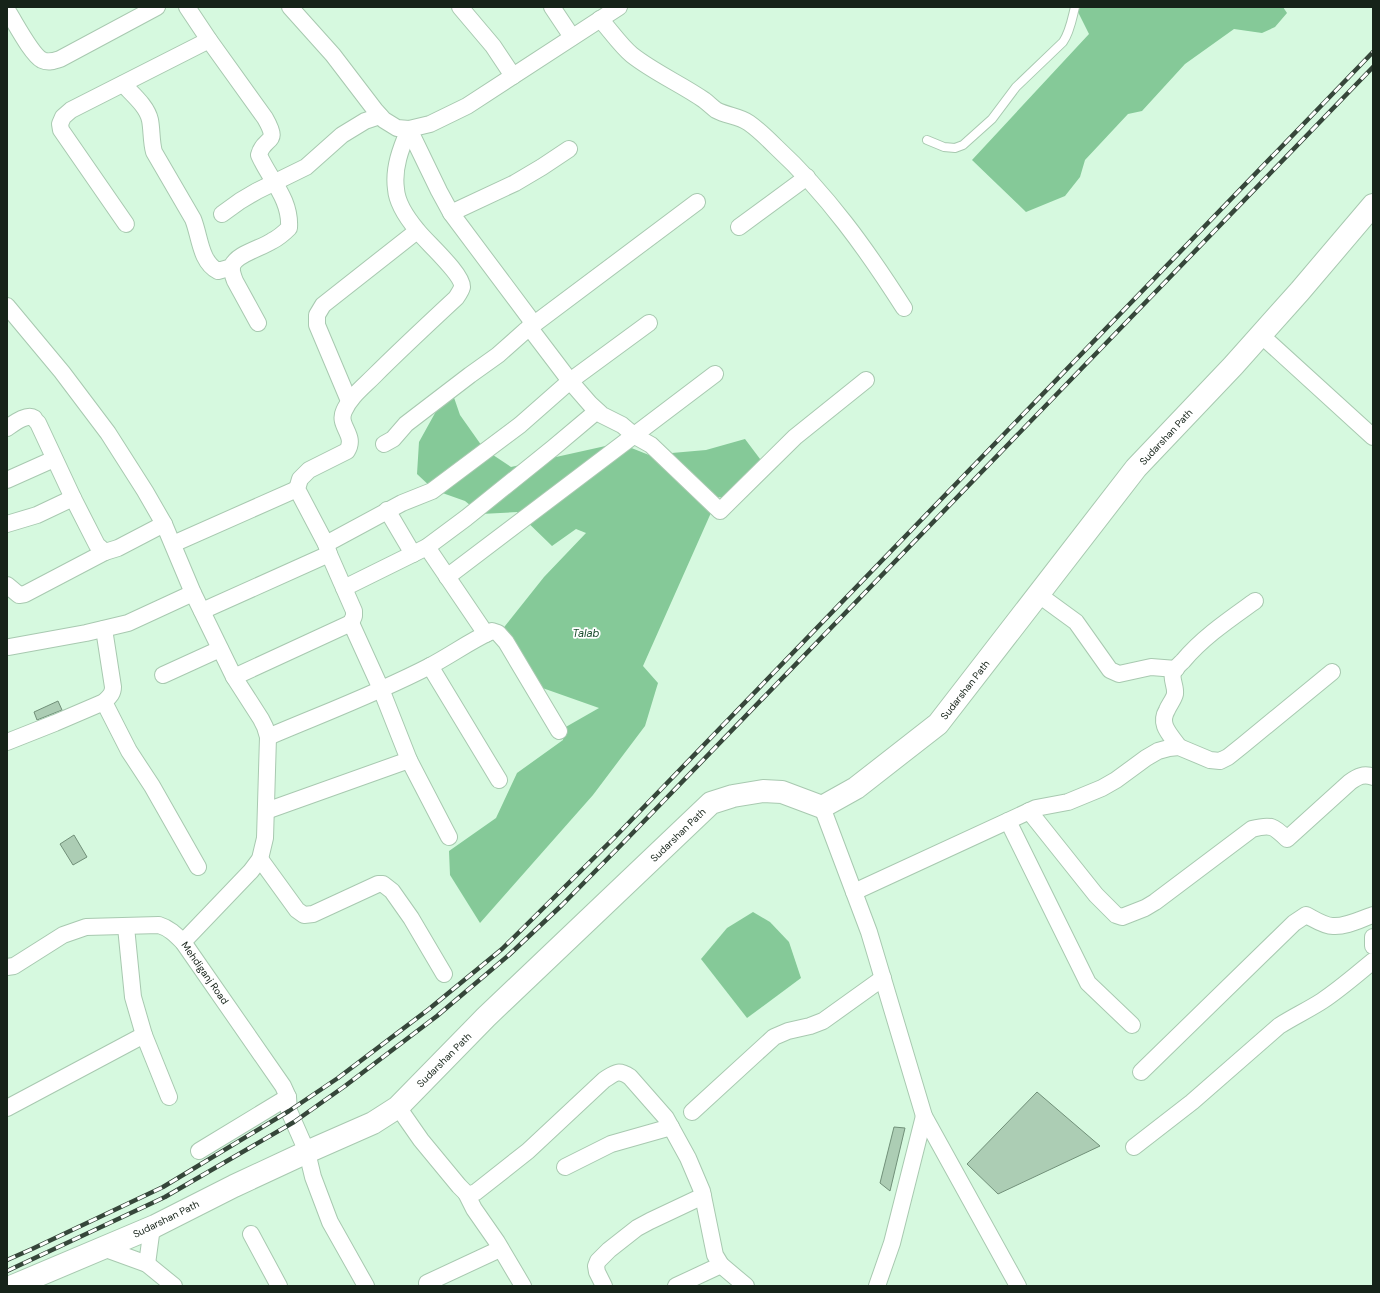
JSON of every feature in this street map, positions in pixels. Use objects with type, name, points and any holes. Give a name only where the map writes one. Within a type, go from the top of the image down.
[{"type":"main road","name":"Sudarshan Path","points":[[13,1286],[152,1227],[234,1186],[373,1123],[398,1106],[486,1018],[711,803],[733,796],[764,791],[782,792],[822,807],[856,788],[938,724],[1136,468],[1234,366],[1373,205]]},
{"type":"street","points":[[7,10],[36,55],[43,60],[51,62],[60,59],[157,7]]},
{"type":"street","points":[[187,7],[265,118],[273,134],[271,140],[261,150],[259,155],[284,199],[290,220],[289,228],[271,242],[241,256],[234,262],[232,267],[232,275],[258,323]]},
{"type":"street","points":[[290,7],[333,55],[380,116],[397,128],[409,129],[430,124],[466,106],[619,7]]},
{"type":"street","points":[[460,7],[489,40],[513,76]]},
{"type":"street","points":[[552,7],[572,37]]},
{"type":"street","points":[[600,19],[631,54],[654,71],[705,100],[715,109],[727,115],[738,117],[749,123],[807,177],[845,223],[904,308]]},
{"type":"street","points":[[126,224],[61,130],[60,124],[63,117],[71,110],[209,40]]},
{"type":"street","points":[[123,84],[143,106],[150,119],[154,152],[193,219],[198,230],[202,250],[206,259],[212,267],[218,271],[232,267]]},
{"type":"street","points":[[222,214],[240,201],[275,182],[306,168],[348,131],[365,121],[380,116]]},
{"type":"street","points":[[409,129],[451,213],[570,381],[597,411],[622,425],[635,436],[651,445],[720,511],[795,437],[866,380]]},
{"type":"street","points":[[234,677],[351,623],[354,616],[354,611],[328,549],[297,489],[300,479],[309,470],[348,451],[351,445],[351,440],[342,415],[349,401],[398,352],[456,298],[462,288],[460,280],[447,262],[417,230],[408,218],[399,201],[396,189],[396,172],[401,148],[409,129]]},
{"type":"street","points":[[451,213],[516,184],[569,149]]},
{"type":"street","points":[[739,227],[807,177]]},
{"type":"street","points":[[384,444],[393,439],[406,424],[498,355],[531,326],[697,202]]},
{"type":"street","points":[[349,401],[317,325],[317,315],[323,305],[417,230]]},
{"type":"street","points":[[7,306],[62,372],[108,432],[164,524],[193,593],[234,677],[266,727],[268,737],[265,838],[260,859],[251,871],[183,942]]},
{"type":"street","points":[[202,611],[328,549],[387,510],[402,502],[432,492],[520,425],[570,381],[649,323]]},
{"type":"street","points":[[1261,335],[1373,436]]},
{"type":"street","points":[[447,577],[715,374]]},
{"type":"street","points":[[344,588],[420,550],[477,509],[597,411]]},
{"type":"street","points":[[7,428],[23,419],[30,417],[34,418],[38,423],[73,498],[98,545],[105,552]]},
{"type":"street","points":[[7,480],[54,459]]},
{"type":"street","points":[[173,544],[297,489]]},
{"type":"street","points":[[7,524],[37,515],[73,498]]},
{"type":"street","points":[[387,510],[420,550],[447,577],[486,634]]},
{"type":"street","points":[[7,585],[19,595],[25,594],[105,552],[118,548],[164,524]]},
{"type":"street","points":[[9,648],[128,623],[193,593]]},
{"type":"street","points":[[1039,595],[1076,622],[1110,670],[1119,674],[1150,667],[1176,669]]},
{"type":"street","points":[[1179,747],[1164,724],[1166,712],[1175,694],[1172,679],[1173,672],[1208,636],[1255,601]]},
{"type":"street","points":[[351,623],[381,689],[409,760],[450,837]]},
{"type":"street","points":[[7,742],[104,702],[110,696],[113,687],[104,629]]},
{"type":"street","points":[[268,737],[381,689],[430,666],[492,631],[498,633],[506,642],[559,731]]},
{"type":"street","points":[[162,675],[220,649]]},
{"type":"street","points":[[430,666],[500,780]]},
{"type":"street","points":[[854,892],[1029,811],[1051,804],[1068,802],[1084,796],[1116,780],[1158,751],[1179,747],[1210,760],[1220,761],[1228,757],[1332,672]]},
{"type":"street","points":[[104,702],[128,751],[152,786],[198,867]]},
{"type":"street","points":[[266,811],[409,760]]},
{"type":"street","points":[[1029,811],[1096,895],[1116,915],[1122,917],[1145,908],[1155,902],[1252,829],[1272,826],[1287,839],[1350,782],[1359,776],[1369,775],[1373,777]]},
{"type":"street","points":[[822,807],[869,932],[924,1116],[1018,1286]]},
{"type":"street","points":[[1008,821],[1088,983],[1132,1024]]},
{"type":"street","points":[[260,859],[297,910],[304,915],[313,914],[378,884],[383,884],[392,891],[411,918],[444,974]]},
{"type":"street","points":[[1140,1072],[1294,923],[1306,915],[1326,925],[1343,926],[1373,915]]},
{"type":"street","name":"Mehdiganj Road","points":[[7,966],[14,966],[63,935],[86,927],[159,925],[172,931],[183,942],[278,1077],[288,1097],[289,1111],[307,1152],[313,1177],[330,1222],[366,1286]]},
{"type":"street","points":[[126,927],[133,997],[144,1035],[169,1097]]},
{"type":"street","points":[[1373,937],[1373,946]]},
{"type":"street","points":[[1134,1147],[1192,1102],[1279,1026],[1291,1018],[1308,1010],[1336,991],[1373,961]]},
{"type":"street","points":[[692,1112],[774,1037],[788,1031],[810,1026],[823,1021],[883,978]]},
{"type":"street","points":[[7,1108],[144,1035]]},
{"type":"street","points":[[466,1193],[471,1194],[476,1192],[522,1155],[604,1080],[616,1072],[623,1072],[630,1077],[661,1112],[671,1127],[688,1158],[703,1196],[715,1255],[721,1265],[746,1286]]},
{"type":"street","points":[[199,1151],[288,1097]]},
{"type":"street","points":[[398,1106],[420,1140],[466,1193],[474,1209],[523,1286]]},
{"type":"street","points":[[877,1286],[892,1243],[924,1116]]},
{"type":"street","points":[[565,1167],[611,1144],[671,1127]]},
{"type":"street","points":[[604,1286],[597,1272],[596,1266],[598,1260],[609,1250],[637,1228],[703,1196]]},
{"type":"street","points":[[146,1264],[152,1227]]},
{"type":"street","points":[[251,1234],[279,1286]]},
{"type":"street","points":[[103,1248],[146,1264],[174,1286]]},
{"type":"street","points":[[427,1283],[500,1249]]},
{"type":"street","points":[[676,1286],[721,1265]]},
{"type":"lane","points":[[927,140],[944,148],[955,148],[963,145],[992,119],[1016,87],[1063,42],[1070,27],[1075,7]]},
{"type":"water","points":[[1082,7],[1283,7],[1287,13],[1275,27],[1262,33],[1234,29],[1185,64],[1142,111],[1128,114],[1085,160],[1080,177],[1065,196],[1026,212],[972,160],[1089,34],[1077,10]]},
{"type":"water","name":"Talab","points":[[450,386],[460,415],[484,449],[511,467],[619,443],[649,455],[706,450],[745,439],[766,467],[724,498],[718,497],[643,666],[658,683],[645,726],[593,795],[480,923],[450,875],[449,851],[496,818],[517,773],[563,740],[564,728],[599,708],[534,685],[501,631],[544,577],[586,533],[576,529],[552,546],[517,512],[481,514],[465,501],[434,490],[417,474],[419,442]]},
{"type":"water","points":[[753,912],[770,922],[789,942],[801,978],[747,1018],[701,959],[727,928]]},
{"type":"building","points":[[58,701],[62,710],[37,720],[34,712]]},
{"type":"building","points":[[74,835],[87,857],[73,865],[60,844]]},
{"type":"building","points":[[1037,1092],[1100,1146],[998,1194],[967,1164]]},
{"type":"building","points":[[894,1127],[905,1128],[890,1191],[880,1183]]},
{"type":"railway","points":[[7,1260],[163,1187],[289,1111],[338,1078],[429,1009],[502,949],[614,838],[1373,52]]},
{"type":"railway","points":[[7,1271],[165,1197],[294,1122],[345,1086],[437,1016],[509,955],[562,905],[623,843],[1373,67]]}]
